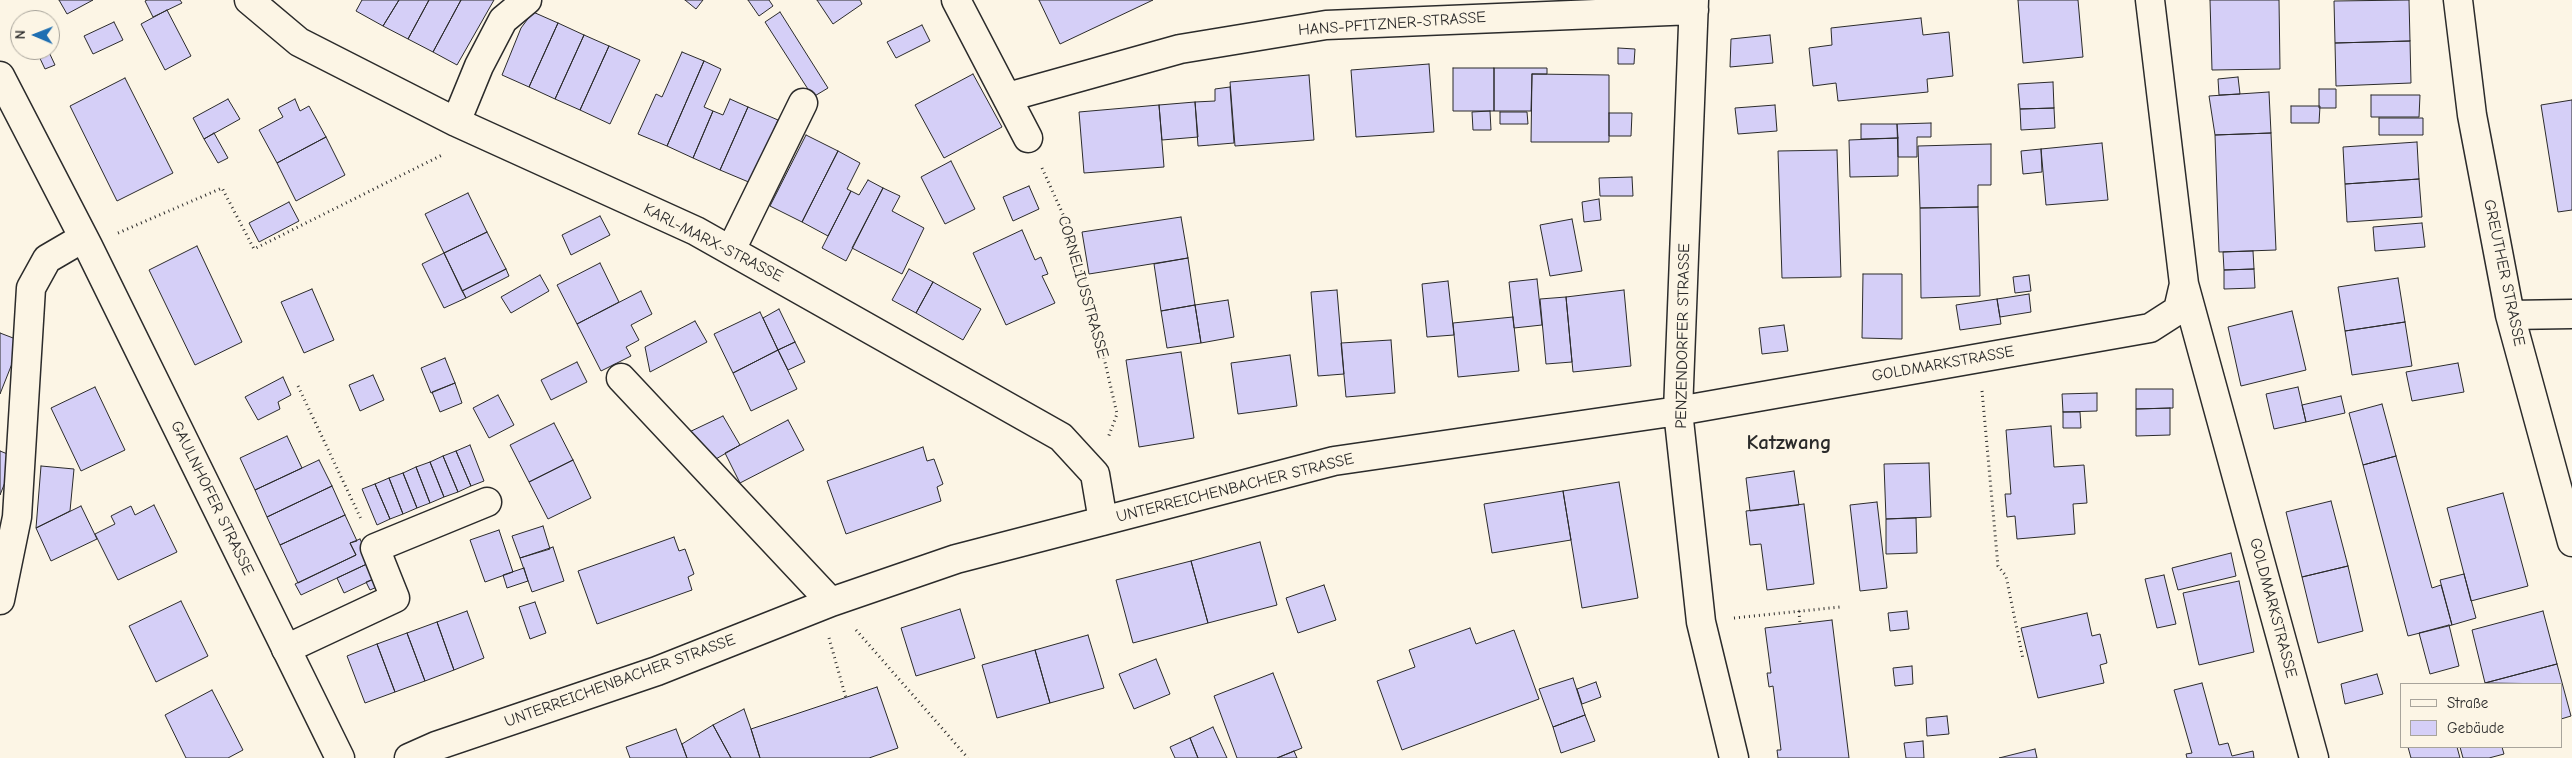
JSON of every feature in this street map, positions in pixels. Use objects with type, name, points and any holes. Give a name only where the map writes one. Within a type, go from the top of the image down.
[{"type":"street","name":"KARL-MARX-STRASSE","points":[[249,0],[300,42],[456,122],[696,230],[732,250],[1061,437],[1095,474]]},
{"type":"street","points":[[456,122],[479,66],[503,20],[528,0]]},
{"type":"street","points":[[956,0],[1028,138]]},
{"type":"street","name":"GOLDMARKSTRASSE","points":[[2150,0],[2184,284],[2314,758]]},
{"type":"street","name":"GREUTHER STRASSE","points":[[2458,0],[2472,116],[2510,315],[2572,542]]},
{"type":"street","name":"HANS-PFITZNER-STRASSE","points":[[1008,97],[1180,49],[1326,25],[1694,5]]},
{"type":"street","name":"PENZENDORFER STRASSE","points":[[1694,5],[1678,411],[1701,622],[1734,758]]},
{"type":"street","name":"GAULNHOFER STRASSE","points":[[0,76],[86,242],[340,758]]},
{"type":"street","points":[[732,250],[803,103]]},
{"type":"street","points":[[0,600],[17,517],[31,288],[47,259],[86,242]]},
{"type":"street","name":"GOLDMARKSTRASSE","points":[[1678,411],[2150,328],[2178,310],[2184,284]]},
{"type":"street","points":[[2510,315],[2572,314]]},
{"type":"street","points":[[621,378],[831,602]]},
{"type":"street","name":"UNTERREICHENBACHER STRASSE","points":[[409,758],[436,746],[657,671],[831,602],[956,560],[1334,461],[1678,411]]},
{"type":"street","points":[[1095,474],[1103,520]]},
{"type":"street","points":[[286,648],[396,598],[375,548],[487,502]]},
{"type":"path","points":[[86,242],[222,188],[254,250],[483,134]]},
{"type":"path","name":"CORNELIUSSTRASSE","points":[[1028,138],[1071,232],[1095,319],[1117,414],[1095,474]]},
{"type":"path","points":[[1979,358],[1998,566],[2006,576],[2023,658]]},
{"type":"path","points":[[298,386],[375,548]]},
{"type":"path","points":[[831,602],[968,758]]},
{"type":"path","points":[[1701,622],[1840,607]]},
{"type":"path","points":[[1799,611],[1800,624]]},
{"type":"path","points":[[828,633],[846,698]]},
{"type":"building","points":[[59,0],[93,0],[67,14]]},
{"type":"building","points":[[180,0],[182,3],[153,17],[145,1]]},
{"type":"building","points":[[362,0],[399,0],[383,26],[356,11]]},
{"type":"building","points":[[399,0],[429,0],[408,39],[383,26]]},
{"type":"building","points":[[429,0],[461,0],[433,52],[408,39]]},
{"type":"building","points":[[461,0],[494,0],[457,65],[433,52]]},
{"type":"building","points":[[685,0],[703,0],[696,9]]},
{"type":"building","points":[[748,0],[769,0],[773,6],[759,16]]},
{"type":"building","points":[[817,0],[860,0],[862,4],[833,24]]},
{"type":"building","points":[[1039,0],[1153,0],[1060,44]]},
{"type":"building","points":[[2018,0],[2078,0],[2083,57],[2023,63]]},
{"type":"building","points":[[2210,0],[2279,0],[2280,69],[2212,70]]},
{"type":"building","points":[[2409,0],[2410,41],[2335,43],[2334,1]]},
{"type":"building","points":[[167,10],[191,56],[165,70],[141,24]]},
{"type":"building","points":[[533,12],[558,23],[529,87],[502,75],[521,28]]},
{"type":"building","points":[[780,12],[828,88],[813,97],[765,22]]},
{"type":"building","points":[[1921,18],[1923,35],[1949,32],[1953,76],[1927,79],[1928,92],[1838,101],[1836,83],[1813,86],[1809,48],[1832,45],[1831,28]]},
{"type":"building","points":[[114,22],[123,40],[93,54],[84,36]]},
{"type":"building","points":[[558,23],[584,35],[555,99],[529,87]]},
{"type":"building","points":[[922,25],[930,41],[896,58],[887,42]]},
{"type":"building","points":[[584,35],[609,46],[580,110],[555,99]]},
{"type":"building","points":[[1770,35],[1773,63],[1730,67],[1731,39]]},
{"type":"building","points":[[2410,41],[2411,83],[2336,86],[2335,43]]},
{"type":"building","points":[[609,46],[640,60],[610,124],[580,110]]},
{"type":"building","points":[[1618,48],[1635,49],[1634,64],[1618,64]]},
{"type":"building","points":[[682,52],[704,61],[667,146],[638,134],[656,94],[662,97]]},
{"type":"building","points":[[41,60],[53,60],[55,65],[45,69]]},
{"type":"building","points":[[704,61],[721,69],[704,107],[713,111],[693,158],[667,146]]},
{"type":"building","points":[[1429,64],[1434,132],[1356,137],[1351,70]]},
{"type":"building","points":[[1453,68],[1494,68],[1494,111],[1453,111]]},
{"type":"building","points":[[1494,68],[1547,68],[1547,74],[1532,74],[1531,111],[1494,111]]},
{"type":"building","points":[[973,74],[1002,127],[944,158],[915,105]]},
{"type":"building","points":[[1532,74],[1609,75],[1609,142],[1531,142]]},
{"type":"building","points":[[1309,75],[1314,140],[1235,146],[1230,82]]},
{"type":"building","points":[[2238,77],[2240,94],[2219,95],[2218,79]]},
{"type":"building","points":[[125,78],[173,173],[117,201],[70,106]]},
{"type":"building","points":[[2053,82],[2054,108],[2020,109],[2018,84]]},
{"type":"building","points":[[1230,87],[1234,143],[1198,146],[1195,102],[1215,101],[1215,89]]},
{"type":"building","points":[[2319,89],[2336,89],[2336,108],[2319,108]]},
{"type":"building","points":[[2269,92],[2271,133],[2215,135],[2209,96]]},
{"type":"building","points":[[2371,95],[2420,95],[2419,117],[2371,117]]},
{"type":"building","points":[[228,99],[240,119],[204,139],[193,118]]},
{"type":"building","points":[[295,99],[300,111],[309,106],[326,137],[277,163],[259,130],[283,117],[278,108]]},
{"type":"building","points":[[730,99],[748,107],[720,170],[693,158],[713,111],[723,115]]},
{"type":"building","points":[[2572,100],[2572,210],[2558,212],[2541,105]]},
{"type":"building","points":[[1195,102],[1198,137],[1162,140],[1159,105]]},
{"type":"building","points":[[1159,105],[1164,167],[1084,173],[1079,112]]},
{"type":"building","points":[[1775,105],[1777,131],[1738,134],[1735,108]]},
{"type":"building","points":[[2291,106],[2320,106],[2319,123],[2291,123]]},
{"type":"building","points":[[748,107],[778,120],[751,183],[720,170]]},
{"type":"building","points":[[2054,108],[2055,128],[2021,130],[2020,109]]},
{"type":"building","points":[[1490,111],[1491,130],[1473,130],[1472,112]]},
{"type":"building","points":[[1500,112],[1527,112],[1528,124],[1500,124]]},
{"type":"building","points":[[1609,113],[1632,113],[1631,136],[1609,136]]},
{"type":"building","points":[[2379,118],[2423,118],[2423,135],[2379,135]]},
{"type":"building","points":[[1931,123],[1931,137],[1917,137],[1917,157],[1898,157],[1897,124]]},
{"type":"building","points":[[1861,124],[1897,124],[1898,138],[1861,139]]},
{"type":"building","points":[[214,133],[228,158],[218,163],[204,139]]},
{"type":"building","points":[[2271,133],[2276,250],[2219,252],[2215,135]]},
{"type":"building","points":[[806,135],[838,151],[802,222],[770,206]]},
{"type":"building","points":[[326,137],[345,175],[296,201],[277,163]]},
{"type":"building","points":[[1898,138],[1898,176],[1850,177],[1849,140]]},
{"type":"building","points":[[2417,142],[2419,179],[2345,184],[2343,147]]},
{"type":"building","points":[[2102,143],[2108,200],[2046,205],[2041,149]]},
{"type":"building","points":[[1991,144],[1991,185],[1978,185],[1978,207],[1920,208],[1918,146]]},
{"type":"building","points":[[2041,149],[2042,172],[2023,174],[2021,151]]},
{"type":"building","points":[[1837,150],[1841,277],[1782,278],[1778,151]]},
{"type":"building","points":[[838,151],[860,163],[847,189],[851,191],[828,236],[802,222]]},
{"type":"building","points":[[951,161],[975,209],[945,224],[921,177]]},
{"type":"building","points":[[1632,177],[1633,196],[1600,196],[1599,178]]},
{"type":"building","points":[[2419,179],[2422,217],[2347,222],[2345,184]]},
{"type":"building","points":[[868,180],[883,188],[846,261],[822,248],[851,191],[859,195]]},
{"type":"building","points":[[1029,186],[1039,209],[1013,221],[1003,197]]},
{"type":"building","points":[[883,188],[900,196],[892,211],[924,228],[902,274],[852,248]]},
{"type":"building","points":[[468,193],[487,232],[444,253],[425,214]]},
{"type":"building","points":[[1599,199],[1601,220],[1584,222],[1582,202]]},
{"type":"building","points":[[289,202],[299,221],[259,242],[249,223]]},
{"type":"building","points":[[1978,207],[1980,296],[1921,298],[1920,208]]},
{"type":"building","points":[[600,216],[610,235],[571,255],[562,235]]},
{"type":"building","points":[[1181,217],[1188,258],[1089,274],[1082,232]]},
{"type":"building","points":[[1572,219],[1582,271],[1550,276],[1540,225]]},
{"type":"building","points":[[2422,223],[2425,247],[2375,251],[2373,227]]},
{"type":"building","points":[[1022,230],[1035,260],[1041,257],[1048,274],[1042,276],[1055,303],[1006,325],[973,253]]},
{"type":"building","points":[[487,232],[506,269],[462,291],[444,253]]},
{"type":"building","points":[[197,246],[242,342],[195,365],[149,270]]},
{"type":"building","points":[[2253,251],[2254,269],[2224,270],[2223,252]]},
{"type":"building","points":[[444,253],[466,298],[444,308],[422,264]]},
{"type":"building","points":[[1188,258],[1195,305],[1161,311],[1154,264]]},
{"type":"building","points":[[600,263],[619,302],[577,324],[557,285]]},
{"type":"building","points":[[506,269],[509,276],[466,298],[462,291]]},
{"type":"building","points":[[909,269],[933,282],[916,313],[892,300]]},
{"type":"building","points":[[2254,269],[2255,288],[2224,289],[2224,270]]},
{"type":"building","points":[[1863,274],[1902,274],[1902,339],[1862,338]]},
{"type":"building","points":[[540,275],[549,291],[511,313],[501,297]]},
{"type":"building","points":[[2029,275],[2031,291],[2015,293],[2013,277]]},
{"type":"building","points":[[2398,278],[2405,322],[2345,331],[2338,287]]},
{"type":"building","points":[[1537,279],[1542,325],[1514,328],[1509,282]]},
{"type":"building","points":[[1448,281],[1454,335],[1427,337],[1422,284]]},
{"type":"building","points":[[933,282],[981,309],[963,340],[916,313]]},
{"type":"building","points":[[312,289],[334,340],[304,353],[281,302]]},
{"type":"building","points":[[1337,290],[1344,374],[1318,376],[1311,292]]},
{"type":"building","points":[[1624,290],[1631,366],[1573,372],[1566,297]]},
{"type":"building","points":[[641,291],[652,314],[631,325],[639,340],[626,347],[631,356],[601,371],[577,324]]},
{"type":"building","points":[[2029,294],[2031,312],[2000,317],[1997,299]]},
{"type":"building","points":[[1566,297],[1572,362],[1546,364],[1540,299]]},
{"type":"building","points":[[1997,299],[2001,324],[1960,330],[1956,305]]},
{"type":"building","points":[[1228,300],[1234,337],[1201,343],[1195,305]]},
{"type":"building","points":[[1195,305],[1201,343],[1167,348],[1161,311]]},
{"type":"building","points":[[779,309],[795,342],[778,350],[763,318]]},
{"type":"building","points":[[2292,311],[2306,370],[2241,386],[2228,327]]},
{"type":"building","points":[[760,312],[778,350],[733,373],[714,334]]},
{"type":"building","points":[[1513,317],[1519,371],[1458,377],[1453,323]]},
{"type":"building","points":[[695,321],[707,342],[650,372],[645,347]]},
{"type":"building","points":[[2405,322],[2412,366],[2352,375],[2345,331]]},
{"type":"building","points":[[1784,325],[1788,351],[1762,354],[1759,328]]},
{"type":"building","points":[[0,333],[21,341],[0,394]]},
{"type":"building","points":[[1391,340],[1395,393],[1346,397],[1341,343]]},
{"type":"building","points":[[795,342],[805,362],[788,370],[778,350]]},
{"type":"building","points":[[778,350],[797,389],[751,411],[733,373]]},
{"type":"building","points":[[1181,352],[1194,438],[1139,447],[1126,360]]},
{"type":"building","points":[[1290,355],[1297,406],[1238,414],[1231,363]]},
{"type":"building","points":[[445,358],[455,383],[431,393],[421,368]]},
{"type":"building","points":[[577,362],[587,382],[551,400],[541,380]]},
{"type":"building","points":[[2458,363],[2464,392],[2412,401],[2406,372]]},
{"type":"building","points":[[373,375],[384,400],[360,411],[349,385]]},
{"type":"building","points":[[283,377],[291,395],[278,402],[280,409],[258,420],[245,397]]},
{"type":"building","points":[[455,383],[462,403],[440,412],[432,392]]},
{"type":"building","points":[[95,387],[125,450],[81,471],[51,408]]},
{"type":"building","points":[[2298,387],[2306,422],[2274,429],[2266,394]]},
{"type":"building","points":[[2136,389],[2173,389],[2173,408],[2136,409]]},
{"type":"building","points":[[2097,393],[2097,411],[2063,412],[2062,394]]},
{"type":"building","points":[[498,395],[514,425],[489,438],[473,408]]},
{"type":"building","points":[[2341,396],[2345,413],[2306,422],[2302,405]]},
{"type":"building","points":[[2382,404],[2396,456],[2363,465],[2349,413]]},
{"type":"building","points":[[2170,408],[2170,435],[2136,436],[2136,409]]},
{"type":"building","points":[[2063,412],[2080,412],[2081,428],[2063,428]]},
{"type":"building","points":[[723,416],[740,445],[709,463],[685,434]]},
{"type":"building","points":[[788,420],[804,450],[740,483],[725,453]]},
{"type":"building","points":[[554,423],[573,460],[529,482],[510,445]]},
{"type":"building","points":[[2051,426],[2054,467],[2084,465],[2087,503],[2073,504],[2075,534],[2017,539],[2015,516],[2007,517],[2005,494],[2011,494],[2006,430]]},
{"type":"building","points":[[287,436],[302,468],[255,490],[240,458]]},
{"type":"building","points":[[470,445],[484,481],[471,486],[456,451]]},
{"type":"building","points":[[923,447],[927,461],[934,459],[943,484],[937,487],[941,501],[846,534],[827,481]]},
{"type":"building","points":[[0,451],[15,457],[0,495]]},
{"type":"building","points":[[456,451],[471,486],[458,492],[443,456]]},
{"type":"building","points":[[443,456],[458,492],[444,497],[430,462]]},
{"type":"building","points":[[2396,456],[2432,588],[2441,585],[2452,625],[2408,636],[2363,465]]},
{"type":"building","points":[[319,460],[332,486],[267,517],[255,490]]},
{"type":"building","points":[[573,460],[591,498],[548,519],[529,482]]},
{"type":"building","points":[[430,462],[444,497],[430,503],[416,467]]},
{"type":"building","points":[[1929,463],[1931,517],[1886,519],[1884,464]]},
{"type":"building","points":[[41,466],[74,469],[70,511],[36,528]]},
{"type":"building","points":[[416,467],[430,503],[417,508],[403,473]]},
{"type":"building","points":[[1794,471],[1799,505],[1750,511],[1746,478]]},
{"type":"building","points":[[403,473],[417,508],[403,514],[389,478]]},
{"type":"building","points":[[389,478],[403,514],[390,519],[375,484]]},
{"type":"building","points":[[1619,482],[1638,598],[1582,608],[1563,491]]},
{"type":"building","points":[[375,484],[390,519],[377,525],[362,489]]},
{"type":"building","points":[[332,486],[345,515],[280,545],[267,517]]},
{"type":"building","points":[[1563,491],[1571,540],[1492,553],[1484,504]]},
{"type":"building","points":[[2503,493],[2528,586],[2471,601],[2447,508]]},
{"type":"building","points":[[2331,501],[2348,566],[2302,577],[2286,512]]},
{"type":"building","points":[[1877,502],[1887,588],[1860,591],[1850,505]]},
{"type":"building","points":[[1804,504],[1814,584],[1767,590],[1761,544],[1750,545],[1746,511]]},
{"type":"building","points":[[154,505],[177,552],[118,580],[95,534],[115,524],[111,516],[131,506],[135,515]]},
{"type":"building","points":[[81,506],[97,539],[51,561],[36,528]]},
{"type":"building","points":[[345,515],[357,541],[350,543],[356,555],[298,583],[280,545]]},
{"type":"building","points":[[1916,518],[1917,553],[1886,554],[1886,519]]},
{"type":"building","points":[[543,526],[550,549],[520,558],[512,536]]},
{"type":"building","points":[[499,530],[513,572],[485,582],[470,540]]},
{"type":"building","points":[[674,537],[679,551],[685,549],[694,574],[688,577],[692,590],[597,624],[578,571]]},
{"type":"building","points":[[360,539],[371,562],[301,595],[295,584],[356,555],[350,543]]},
{"type":"building","points":[[1260,542],[1277,605],[1208,623],[1191,561]]},
{"type":"building","points":[[553,547],[564,581],[532,592],[520,558]]},
{"type":"building","points":[[2231,553],[2236,576],[2178,590],[2172,568]]},
{"type":"building","points":[[1191,561],[1208,623],[1133,643],[1116,580]]},
{"type":"building","points":[[369,563],[376,578],[344,593],[337,578]]},
{"type":"building","points":[[2348,566],[2363,631],[2318,643],[2302,577]]},
{"type":"building","points":[[524,568],[528,581],[507,588],[503,575]]},
{"type":"building","points":[[2464,574],[2476,618],[2452,625],[2440,580]]},
{"type":"building","points":[[2164,575],[2176,624],[2157,628],[2145,579]]},
{"type":"building","points":[[376,578],[379,586],[370,590],[366,582]]},
{"type":"building","points":[[2239,581],[2254,652],[2199,665],[2183,593]]},
{"type":"building","points":[[1324,585],[1336,620],[1298,633],[1286,598]]},
{"type":"building","points":[[181,601],[208,656],[156,682],[129,626]]},
{"type":"building","points":[[535,602],[546,633],[530,639],[519,607]]},
{"type":"building","points":[[960,609],[975,658],[916,676],[901,628]]},
{"type":"building","points":[[467,611],[484,658],[454,670],[437,622]]},
{"type":"building","points":[[1907,611],[1909,629],[1890,631],[1888,613]]},
{"type":"building","points":[[2543,611],[2557,664],[2485,683],[2472,630]]},
{"type":"building","points":[[2087,613],[2092,636],[2100,634],[2107,663],[2100,665],[2104,683],[2038,698],[2021,628]]},
{"type":"building","points":[[1832,620],[1849,758],[1778,758],[1777,750],[1781,750],[1773,686],[1769,687],[1767,673],[1771,673],[1765,628]]},
{"type":"building","points":[[437,622],[454,670],[425,681],[407,633]]},
{"type":"building","points":[[2449,625],[2459,666],[2430,674],[2419,633]]},
{"type":"building","points":[[1470,628],[1476,644],[1514,630],[1539,699],[1402,750],[1377,681],[1415,667],[1409,650]]},
{"type":"building","points":[[407,633],[425,681],[395,692],[377,644]]},
{"type":"building","points":[[1088,635],[1104,688],[1050,703],[1035,650]]},
{"type":"building","points":[[377,644],[395,692],[365,703],[347,656]]},
{"type":"building","points":[[1035,650],[1050,703],[997,718],[982,665]]},
{"type":"building","points":[[1156,659],[1170,694],[1134,709],[1119,674]]},
{"type":"building","points":[[2557,664],[2571,716],[2562,719],[2562,683],[2485,683]]},
{"type":"building","points":[[1912,666],[1913,684],[1895,686],[1893,668]]},
{"type":"building","points":[[1273,673],[1302,748],[1277,758],[1237,758],[1214,696]]},
{"type":"building","points":[[2377,674],[2383,694],[2345,704],[2341,684]]},
{"type":"building","points":[[1573,678],[1585,715],[1553,727],[1539,689]]},
{"type":"building","points":[[1596,682],[1601,697],[1582,704],[1577,689]]},
{"type":"building","points":[[2202,683],[2219,745],[2228,743],[2232,756],[2253,751],[2254,758],[2187,758],[2186,754],[2192,753],[2174,690]]},
{"type":"building","points":[[877,687],[898,748],[869,758],[760,758],[751,729]]},
{"type":"building","points":[[212,690],[243,750],[228,758],[186,758],[165,715]]},
{"type":"building","points":[[744,709],[760,758],[731,758],[713,725]]},
{"type":"building","points":[[1585,715],[1595,741],[1561,753],[1553,727]]},
{"type":"building","points":[[1947,716],[1949,734],[1927,736],[1926,718]]},
{"type":"building","points":[[713,725],[731,758],[687,758],[682,744]]},
{"type":"building","points":[[1213,727],[1227,758],[1198,758],[1190,738]]},
{"type":"building","points":[[676,729],[687,758],[630,758],[626,747]]},
{"type":"building","points":[[1190,738],[1198,758],[1175,758],[1170,747]]},
{"type":"building","points":[[1923,741],[1924,758],[1906,758],[1904,743]]},
{"type":"building","points":[[2408,748],[2457,748],[2460,758],[2411,758]]},
{"type":"building","points":[[2460,748],[2502,748],[2504,754],[2489,758],[2463,758]]},
{"type":"building","points":[[2035,749],[2037,758],[1999,758]]},
{"type":"building","points":[[1294,751],[1297,758],[1277,758]]},
{"type":"district","name":"Katzwang","points":[[1789,443]]}]
